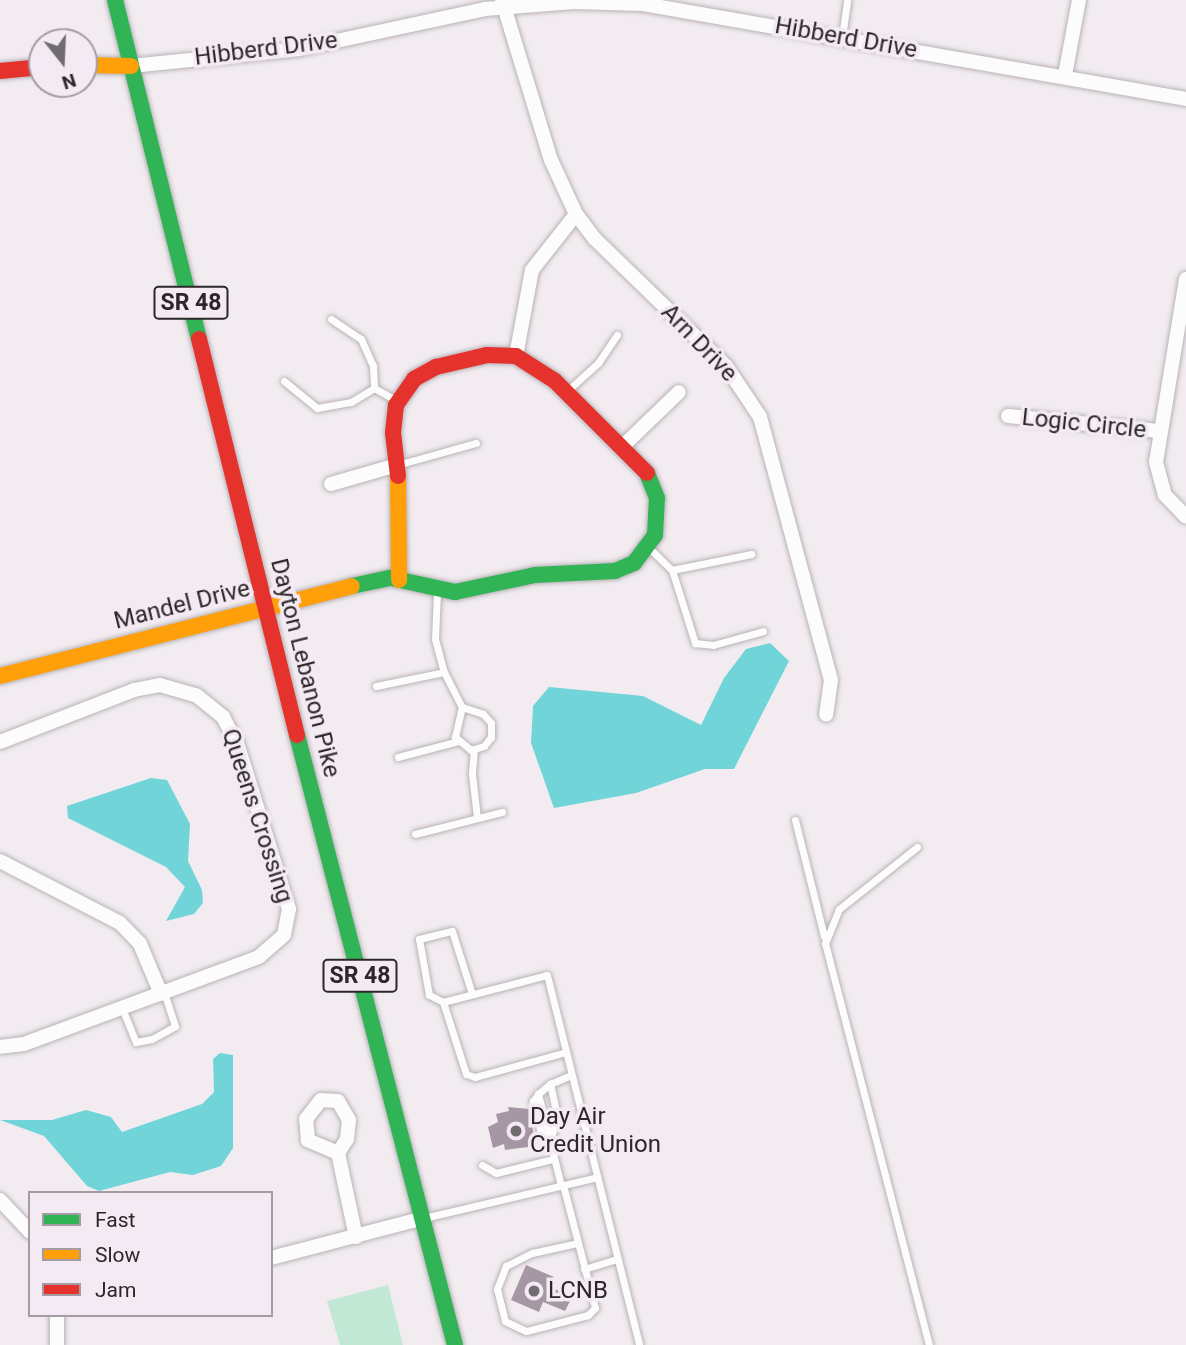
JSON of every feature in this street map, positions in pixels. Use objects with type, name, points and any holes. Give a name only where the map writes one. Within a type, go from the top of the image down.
[{"type":"main road","name":"Dayton Lebanon Pike","points":[[115,0],[320,829],[424,1218],[455,1345]]},
{"type":"main road","points":[[98,65],[131,66]]},
{"type":"main road","points":[[0,71],[28,68]]},
{"type":"main road","points":[[399,580],[397,465],[393,433],[397,401],[414,379],[436,367],[487,355],[516,356],[566,391],[624,445],[648,474],[657,498],[654,535],[648,548]]},
{"type":"main road","name":"Mandel Drive","points":[[0,677],[376,580],[399,580],[438,592],[457,592],[535,575],[615,571],[634,562],[648,548]]},
{"type":"street","points":[[1065,75],[1079,0]]},
{"type":"street","name":"Hibberd Drive","points":[[131,66],[299,49],[503,4],[643,4],[1065,75],[1186,99]]},
{"type":"street","name":"Arn Drive","points":[[503,4],[551,160],[576,214],[594,239],[726,366],[760,417],[831,680],[826,715]]},
{"type":"street","points":[[516,356],[532,270],[576,214]]},
{"type":"street","points":[[1186,279],[1159,431],[1159,482],[1172,507],[1186,517]]},
{"type":"street","points":[[624,445],[680,392]]},
{"type":"street","name":"Logic Circle","points":[[1008,416],[1159,431]]},
{"type":"street","points":[[331,484],[397,465]]},
{"type":"street","name":"Queens Crossing","points":[[0,742],[106,699],[160,685],[196,695],[231,729],[286,896],[289,923],[269,952],[24,1044],[0,1047]]},
{"type":"street","points":[[0,861],[121,923],[140,944],[162,993]]},
{"type":"street","points":[[338,1153],[356,1237]]},
{"type":"street","points":[[0,1200],[28,1229]]},
{"type":"street","points":[[273,1258],[424,1218]]},
{"type":"street","points":[[57,1317],[57,1345]]},
{"type":"lane","points":[[842,37],[847,0]]},
{"type":"lane","points":[[331,319],[361,339],[373,366],[374,388]]},
{"type":"lane","points":[[566,391],[598,363],[617,335]]},
{"type":"lane","points":[[284,381],[317,408],[351,402],[374,388]]},
{"type":"lane","points":[[374,388],[397,401]]},
{"type":"lane","points":[[397,465],[476,443]]},
{"type":"lane","points":[[648,548],[672,570],[695,643],[713,645],[763,631]]},
{"type":"lane","points":[[672,570],[751,554]]},
{"type":"lane","points":[[438,592],[435,639],[444,672],[462,708],[456,727],[458,741]]},
{"type":"lane","points":[[376,686],[444,672]]},
{"type":"lane","points":[[462,708],[483,714],[491,723],[489,742],[474,749]]},
{"type":"lane","points":[[398,757],[458,741],[474,749]]},
{"type":"lane","points":[[474,749],[472,774],[477,818]]},
{"type":"lane","points":[[415,834],[502,812]]},
{"type":"lane","points":[[794,820],[929,1345]]},
{"type":"lane","points":[[825,940],[839,909],[917,847]]},
{"type":"lane","points":[[472,994],[452,931],[419,939],[429,995],[443,1002],[547,975],[639,1345]]},
{"type":"lane","points":[[122,1008],[136,1042],[152,1039],[175,1026],[162,993]]},
{"type":"lane","points":[[443,1002],[466,1074],[475,1077],[566,1052]]},
{"type":"lane","points":[[571,1075],[550,1084],[538,1094],[553,1159],[562,1185],[595,1308],[588,1315],[526,1331],[505,1321],[497,1289],[506,1266],[532,1253],[577,1243]]},
{"type":"lane","points":[[550,1084],[557,1116],[550,1141]]},
{"type":"lane","points":[[482,1165],[496,1173],[553,1159]]},
{"type":"lane","points":[[424,1218],[597,1177]]},
{"type":"lane","points":[[584,1269],[617,1259]]},
{"type":"green space","points":[[388,1285],[403,1345],[340,1345],[327,1301]]},
{"type":"water","points":[[770,643],[789,661],[734,769],[705,769],[636,793],[554,808],[531,743],[533,706],[549,687],[643,696],[701,725],[724,678],[746,649]]},
{"type":"water","points":[[151,778],[167,780],[190,824],[188,861],[202,890],[203,903],[194,914],[166,921],[185,887],[166,867],[68,818],[67,806]]},
{"type":"water","points":[[220,1053],[233,1055],[233,1148],[221,1166],[193,1175],[170,1172],[99,1191],[87,1186],[44,1136],[0,1120],[52,1120],[86,1110],[111,1117],[122,1132],[202,1104],[214,1092],[213,1059]]},
{"type":"building","points":[[508,1107],[529,1109],[535,1142],[528,1147],[505,1150],[504,1144],[493,1148],[488,1127],[498,1122],[496,1114],[509,1111]]},
{"type":"building","points":[[526,1265],[554,1277],[550,1287],[572,1297],[565,1311],[543,1302],[539,1312],[511,1300]]},
{"type":"traffic: fast","points":[[115,0],[199,339]]},
{"type":"traffic: fast","points":[[352,586],[391,578],[455,592],[535,575],[615,571],[634,563],[655,535],[657,498],[647,473]]},
{"type":"traffic: fast","points":[[297,735],[455,1345]]},
{"type":"traffic: slow","points":[[98,65],[131,66]]},
{"type":"traffic: slow","points":[[398,476],[399,580]]},
{"type":"traffic: slow","points":[[0,676],[352,586]]},
{"type":"traffic: jam","points":[[0,71],[28,68]]},
{"type":"traffic: jam","points":[[199,339],[297,735]]},
{"type":"traffic: jam","points":[[398,476],[393,433],[396,405],[414,379],[436,367],[487,355],[516,356],[555,381],[647,473]]},
{"type":"place","name":"Day Air Credit Union","points":[[516,1131]]},
{"type":"place","name":"LCNB","points":[[534,1291]]}]
